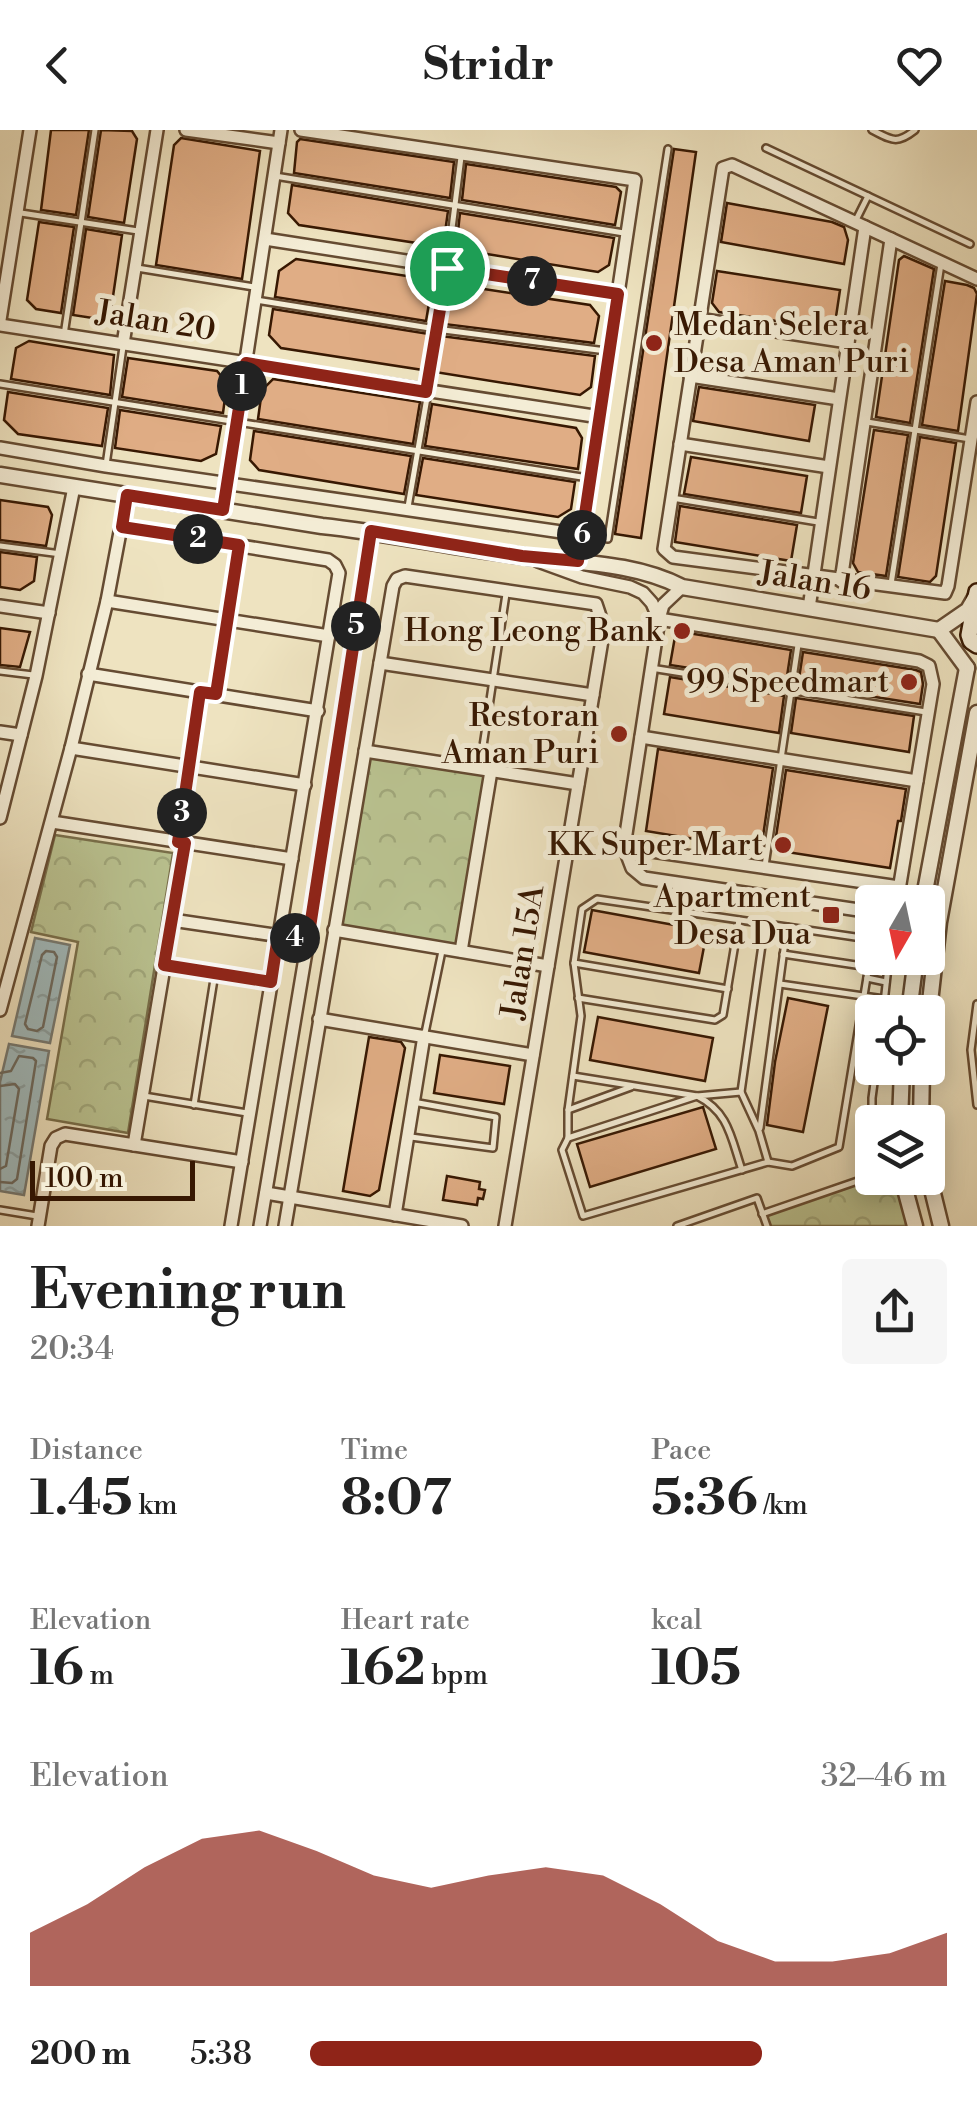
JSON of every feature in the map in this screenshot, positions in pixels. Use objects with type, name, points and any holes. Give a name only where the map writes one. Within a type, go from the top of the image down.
[{"type":"main road","points":[[977,594],[969,635],[977,645]]},
{"type":"street","points":[[0,322],[6,236],[17,212],[30,130]]},
{"type":"street","points":[[123,344],[157,130]]},
{"type":"street","points":[[186,130],[280,136],[223,510]]},
{"type":"street","points":[[301,130],[635,180],[578,561]]},
{"type":"street","points":[[977,279],[732,165],[723,168],[664,549],[674,557],[945,594],[977,402]]},
{"type":"street","points":[[809,608],[848,342],[860,224]]},
{"type":"street","points":[[265,239],[618,294]]},
{"type":"street","points":[[841,580],[891,239]]},
{"type":"street","points":[[698,319],[848,342]]},
{"type":"street","name":"Jalan 20","points":[[0,322],[600,417]]},
{"type":"street","points":[[690,376],[840,399]]},
{"type":"street","points":[[680,444],[830,468]]},
{"type":"street","points":[[0,448],[582,535]]},
{"type":"street","name":"Jalan 16","points":[[0,475],[522,556],[578,561],[662,577],[682,587],[939,630]]},
{"type":"street","points":[[0,818],[36,676],[74,487]]},
{"type":"street","points":[[0,1010],[107,601],[127,495]]},
{"type":"street","points":[[122,527],[328,560],[340,573],[231,1226]]},
{"type":"street","points":[[260,1226],[371,531]]},
{"type":"street","name":"Jalan 16","points":[[522,556],[630,587],[652,604],[659,619]]},
{"type":"street","points":[[285,1226],[393,586],[405,576],[506,591]]},
{"type":"street","points":[[682,587],[663,605],[659,619],[624,846],[632,868],[644,878],[855,909]]},
{"type":"street","name":"Jalan 15A","points":[[505,1226],[604,628],[596,604],[506,591]]},
{"type":"street","points":[[927,885],[972,668],[939,630],[968,610],[977,594]]},
{"type":"street","points":[[107,601],[329,636]]},
{"type":"street","points":[[0,606],[49,613]]},
{"type":"street","points":[[659,619],[919,661],[928,666],[934,684],[899,885]]},
{"type":"street","points":[[380,663],[593,695]]},
{"type":"street","points":[[88,674],[318,711]]},
{"type":"street","points":[[941,885],[977,713]]},
{"type":"street","points":[[0,732],[21,735]]},
{"type":"street","points":[[641,738],[918,781]]},
{"type":"street","points":[[70,748],[305,785]]},
{"type":"street","points":[[365,751],[578,784]]},
{"type":"street","points":[[462,951],[485,770]]},
{"type":"street","points":[[52,822],[292,860]]},
{"type":"street","points":[[134,1145],[182,842]]},
{"type":"street","points":[[624,846],[885,885]]},
{"type":"street","points":[[172,920],[308,940]]},
{"type":"street","points":[[334,930],[548,966]]},
{"type":"street","points":[[319,1020],[534,1054]]},
{"type":"street","points":[[394,1215],[424,1036]]},
{"type":"street","points":[[42,1223],[51,1146],[65,1134],[242,1162]]},
{"type":"street","points":[[266,1193],[462,1226]]},
{"type":"street","points":[[907,1195],[915,1226]]},
{"type":"street","points":[[933,1195],[941,1226]]},
{"type":"lane","points":[[64,335],[95,130]]},
{"type":"lane","points":[[872,130],[896,141],[915,130]]},
{"type":"lane","points":[[901,130],[908,136]]},
{"type":"lane","points":[[582,535],[608,538],[668,148]]},
{"type":"lane","points":[[766,148],[970,244]]},
{"type":"lane","points":[[408,511],[462,154]]},
{"type":"lane","points":[[274,176],[627,234]]},
{"type":"lane","points":[[860,224],[868,196]]},
{"type":"lane","points":[[17,212],[141,232]]},
{"type":"lane","points":[[890,588],[942,262]]},
{"type":"lane","points":[[136,268],[436,329],[610,351]]},
{"type":"lane","points":[[106,466],[123,344]]},
{"type":"lane","points":[[0,384],[590,478]]},
{"type":"lane","points":[[864,422],[971,440]]},
{"type":"lane","points":[[672,498],[822,522]]},
{"type":"lane","points":[[216,694],[239,545]]},
{"type":"lane","points":[[0,546],[60,554]]},
{"type":"lane","points":[[485,770],[506,591]]},
{"type":"lane","points":[[764,868],[799,642]]},
{"type":"lane","points":[[651,668],[929,712]]},
{"type":"lane","points":[[0,671],[36,676]]},
{"type":"lane","points":[[182,842],[200,692]]},
{"type":"lane","points":[[855,937],[597,899],[582,910],[574,963],[582,1016],[568,1110],[568,1138],[562,1150],[583,1216],[768,1162],[792,1166],[840,1147],[855,1056]]},
{"type":"lane","points":[[578,998],[715,1020],[723,1015],[739,920]]},
{"type":"lane","points":[[765,924],[740,1092],[768,1162]]},
{"type":"lane","points":[[759,1132],[787,927]]},
{"type":"lane","points":[[424,1036],[443,948]]},
{"type":"lane","points":[[783,954],[855,965]]},
{"type":"lane","points":[[574,963],[728,989]]},
{"type":"lane","points":[[164,965],[271,982]]},
{"type":"lane","points":[[194,1104],[215,973]]},
{"type":"lane","points":[[865,995],[868,975]]},
{"type":"lane","points":[[885,995],[887,975]]},
{"type":"lane","points":[[868,978],[886,982]]},
{"type":"lane","points":[[780,984],[858,995]]},
{"type":"lane","points":[[977,1004],[977,1105]]},
{"type":"lane","points":[[574,1076],[697,1096],[711,1103],[724,1117],[742,1170]]},
{"type":"lane","points":[[568,1110],[634,1086]]},
{"type":"lane","points":[[568,1138],[697,1096],[740,1092]]},
{"type":"lane","points":[[143,1096],[250,1113]]},
{"type":"lane","points":[[408,1136],[493,1148],[496,1117],[413,1102]]},
{"type":"lane","points":[[762,1214],[855,1182]]},
{"type":"lane","points":[[677,1226],[757,1198],[767,1226]]},
{"type":"lane","points":[[0,1210],[42,1223]]},
{"type":"green space","points":[[365,751],[491,771],[461,951],[334,930]]},
{"type":"green space","points":[[55,835],[173,853],[128,1133],[47,1119],[78,942],[31,932]]},
{"type":"green space","points":[[855,1183],[855,1195],[907,1195],[916,1226],[767,1226],[763,1214]]},
{"type":"water","points":[[35,938],[70,945],[50,1043],[12,1036]]},
{"type":"water","points":[[9,1044],[49,1051],[24,1195],[0,1191],[0,1082]]},
{"type":"building","points":[[51,130],[89,130],[76,215],[41,210]]},
{"type":"building","points":[[101,130],[132,131],[137,139],[124,223],[88,217]]},
{"type":"building","points":[[181,138],[260,151],[242,279],[156,265],[174,145]]},
{"type":"building","points":[[300,139],[454,162],[450,198],[294,173]]},
{"type":"building","name":"Medan Selera Desa Aman Puri","points":[[674,149],[696,152],[641,538],[615,534]]},
{"type":"building","points":[[466,164],[616,187],[621,192],[615,225],[462,200]]},
{"type":"building","points":[[292,185],[448,211],[443,247],[299,225],[288,213]]},
{"type":"building","points":[[727,203],[844,227],[848,240],[844,264],[721,242]]},
{"type":"building","points":[[460,213],[614,238],[609,265],[598,272],[456,249]]},
{"type":"building","points":[[39,222],[74,227],[61,313],[36,309],[27,300]]},
{"type":"building","points":[[86,229],[122,235],[111,310],[99,319],[73,315]]},
{"type":"building","points":[[904,256],[934,269],[910,423],[876,417],[899,260]]},
{"type":"building","points":[[296,259],[433,280],[426,321],[275,297],[279,271]]},
{"type":"building","points":[[717,271],[840,290],[834,330],[719,312],[712,303]]},
{"type":"building","points":[[945,281],[967,285],[977,294],[958,431],[922,425]]},
{"type":"building","points":[[451,284],[590,305],[599,316],[594,343],[444,324]]},
{"type":"building","points":[[273,309],[429,334],[423,370],[281,348],[269,335]]},
{"type":"building","points":[[441,336],[595,356],[591,387],[580,395],[435,372]]},
{"type":"building","points":[[29,341],[114,355],[110,395],[11,379],[16,348]]},
{"type":"building","points":[[128,358],[217,371],[227,383],[223,413],[122,397]]},
{"type":"building","points":[[273,379],[420,402],[413,444],[258,419],[262,390]]},
{"type":"building","points":[[699,387],[815,405],[809,441],[693,421]]},
{"type":"building","points":[[8,392],[108,408],[102,446],[18,434],[4,420]]},
{"type":"building","points":[[432,404],[576,428],[582,438],[578,469],[425,446]]},
{"type":"building","points":[[120,410],[221,426],[216,454],[201,461],[115,448]]},
{"type":"building","points":[[874,430],[908,435],[886,576],[858,572],[853,563]]},
{"type":"building","points":[[254,431],[411,456],[404,494],[259,470],[250,460]]},
{"type":"building","points":[[920,437],[956,443],[936,576],[930,582],[898,577]]},
{"type":"building","points":[[691,457],[807,476],[801,513],[684,494]]},
{"type":"building","points":[[423,458],[575,482],[571,509],[558,517],[416,495]]},
{"type":"building","points":[[0,500],[48,507],[52,515],[46,546],[0,540]]},
{"type":"building","points":[[680,506],[797,525],[791,561],[675,542]]},
{"type":"building","points":[[0,552],[37,557],[34,581],[20,590],[0,587]]},
{"type":"building","points":[[0,628],[30,632],[20,667],[0,665]]},
{"type":"building","points":[[676,631],[791,650],[786,683],[670,665]]},
{"type":"building","points":[[803,652],[921,672],[920,704],[798,685]]},
{"type":"building","points":[[670,677],[784,696],[779,733],[664,714]]},
{"type":"building","points":[[796,698],[914,716],[909,752],[791,733]]},
{"type":"building","points":[[658,749],[773,768],[761,850],[646,831]]},
{"type":"building","points":[[786,770],[906,789],[890,868],[774,850]]},
{"type":"building","points":[[592,910],[707,931],[699,973],[584,952]]},
{"type":"building","points":[[788,998],[828,1006],[803,1132],[767,1125]]},
{"type":"building","points":[[598,1017],[713,1038],[705,1081],[590,1060]]},
{"type":"building","points":[[369,1037],[401,1042],[405,1048],[379,1190],[370,1196],[343,1191]]},
{"type":"building","points":[[440,1055],[510,1066],[504,1104],[434,1093]]},
{"type":"building","points":[[703,1107],[716,1149],[590,1187],[577,1144]]},
{"type":"building","points":[[447,1176],[480,1182],[479,1189],[485,1190],[483,1199],[478,1198],[477,1205],[443,1200]]},
{"type":"place","name":"Medan Selera Desa Aman Puri","points":[[654,343]]},
{"type":"place","name":"Hong Leong Bank","points":[[682,631]]},
{"type":"place","name":"99 Speedmart","points":[[909,682]]},
{"type":"place","name":"Restoran Aman Puri","points":[[619,734]]},
{"type":"place","name":"KK Super Mart","points":[[783,845]]},
{"type":"place","name":"Apartment Desa Dua","points":[[831,915]]},
{"type":"route","points":[[447,268],[618,294],[578,561],[522,556],[371,531],[308,940],[278,936],[271,982],[164,965],[185,843],[178,842],[200,692],[216,694],[239,545],[122,527],[127,495],[223,510],[246,363],[426,392],[447,268]]}]
